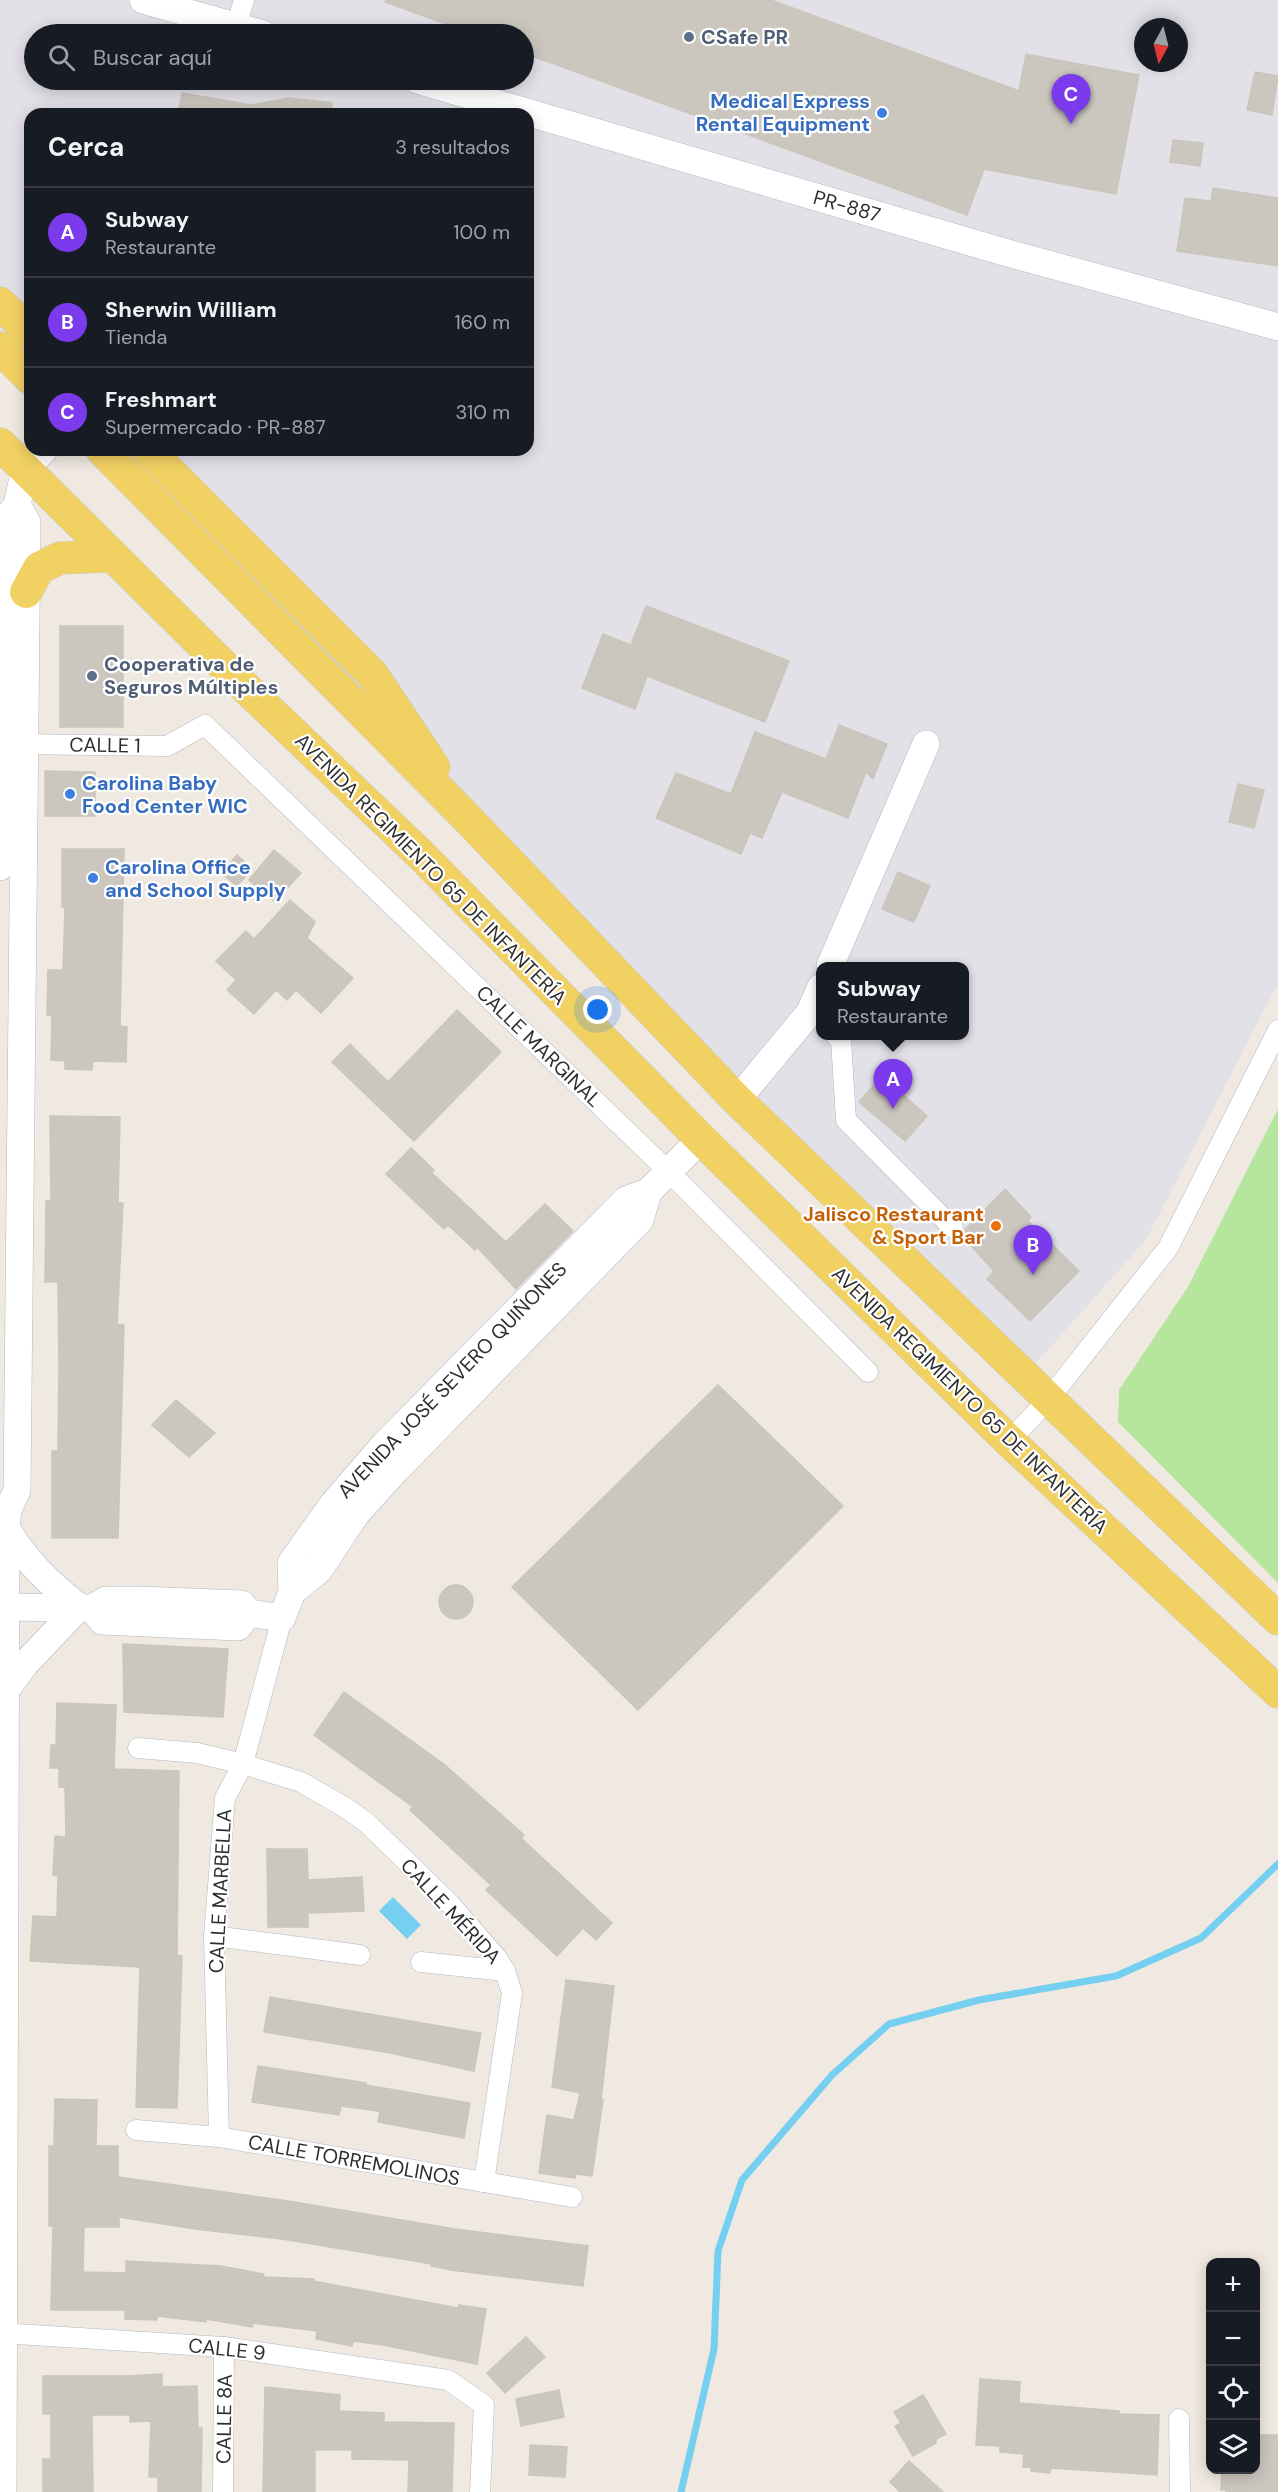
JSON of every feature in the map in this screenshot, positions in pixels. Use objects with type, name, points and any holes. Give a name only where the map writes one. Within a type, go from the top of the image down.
[{"type":"main road","points":[[0,303],[24,327]]},
{"type":"main road","points":[[0,348],[24,372]]},
{"type":"main road","name":"AVENIDA REGIMIENTO 65 DE INFANTERÍA","points":[[0,444],[24,455]]},
{"type":"main road","points":[[108,456],[465,816],[737,1100],[1048,1401],[1278,1619]]},
{"type":"main road","points":[[154,456],[373,675],[465,816]]},
{"type":"main road","name":"AVENIDA REGIMIENTO 65 DE INFANTERÍA","points":[[34,460],[113,556],[238,680],[421,855],[701,1139],[1009,1441],[1278,1692]]},
{"type":"main road","points":[[26,592],[39,568],[60,558],[113,556]]},
{"type":"street","points":[[143,0],[226,24]]},
{"type":"street","points":[[237,24],[244,0]]},
{"type":"street","name":"PR-887","points":[[451,90],[513,108]]},
{"type":"street","name":"PR-887","points":[[534,114],[1004,252],[1278,327]]},
{"type":"street","points":[[3,2492],[3,1517],[17,1490],[9,744],[4,521],[16,505],[34,460]]},
{"type":"street","points":[[0,867],[9,744],[26,592],[27,522],[16,505]]},
{"type":"street","name":"CALLE 1","points":[[9,744],[167,746],[205,725]]},
{"type":"street","name":"CALLE MARGINAL","points":[[205,725],[667,1170],[868,1372]]},
{"type":"street","points":[[832,962],[926,744]]},
{"type":"street","points":[[737,1100],[816,1017]]},
{"type":"street","points":[[1009,1441],[1048,1401],[1168,1248],[1278,1030]]},
{"type":"street","points":[[841,1040],[846,1120],[953,1228]]},
{"type":"street","name":"AVENIDA JOSÉ SEVERO QUIÑONES","points":[[282,1618],[292,1592],[319,1570],[421,1426],[587,1257],[626,1200],[648,1192],[667,1170],[701,1139]]},
{"type":"street","points":[[3,1517],[16,1545],[51,1585],[102,1621],[138,1611],[238,1627],[249,1613],[282,1618]]},
{"type":"street","points":[[3,1607],[85,1607]]},
{"type":"street","points":[[3,1686],[85,1607]]},
{"type":"street","name":"CALLE MARBELLA","points":[[219,2137],[214,1936],[225,1798],[243,1764],[282,1618]]},
{"type":"street","name":"CALLE MÉRIDA","points":[[138,1748],[197,1753],[243,1764],[301,1782],[346,1808],[367,1823],[450,1904],[506,1971],[512,1993],[484,2182]]},
{"type":"street","points":[[214,1936],[360,1954]]},
{"type":"street","points":[[421,1962],[506,1971]]},
{"type":"street","name":"CALLE TORREMOLINOS","points":[[136,2130],[219,2137],[572,2197]]},
{"type":"street","name":"CALLE 9","points":[[2,2333],[224,2347],[448,2380],[484,2405],[480,2492]]},
{"type":"street","name":"CALLE 8A","points":[[223,2492],[224,2347]]},
{"type":"street","points":[[1179,2419],[1180,2492]]},
{"type":"shaded area","points":[[0,0],[1278,0],[1278,983],[1146,1240],[1028,1372],[99,456],[534,456],[534,108],[24,108],[24,381],[0,358]]},
{"type":"green space","points":[[1278,1109],[1278,1583],[1118,1422],[1119,1390],[1189,1285]]},
{"type":"water","points":[[393,1897],[421,1925],[407,1939],[379,1911]]},
{"type":"building","points":[[386,0],[771,0],[1019,91],[1026,54],[1139,75],[1116,194],[984,169],[967,215],[534,57],[534,24],[446,24],[385,2]]},
{"type":"building","points":[[1255,72],[1278,76],[1272,115],[1247,110]]},
{"type":"building","points":[[182,93],[251,105],[289,98],[332,103],[332,108],[179,108]]},
{"type":"building","points":[[1173,140],[1203,143],[1200,166],[1170,162]]},
{"type":"building","points":[[1213,188],[1278,198],[1278,266],[1177,251],[1185,198],[1211,201]]},
{"type":"building","points":[[646,606],[789,661],[765,722],[647,676],[635,709],[582,688],[603,634],[631,645]]},
{"type":"building","name":"Cooperativa de Seguros Múltiples","points":[[60,626],[123,626],[123,727],[60,727]]},
{"type":"building","points":[[839,725],[887,744],[873,779],[866,772],[848,818],[782,792],[762,838],[750,833],[741,854],[656,818],[676,773],[731,794],[755,732],[826,759]]},
{"type":"building","name":"Carolina Baby Food Center WIC","points":[[45,771],[95,772],[95,816],[45,816]]},
{"type":"building","points":[[1238,784],[1264,790],[1254,828],[1229,822]]},
{"type":"building","points":[[62,849],[124,849],[120,1026],[127,1027],[126,1062],[93,1061],[92,1070],[65,1069],[65,1061],[51,1060],[52,1016],[47,1015],[48,970],[63,970],[65,907],[62,907]]},
{"type":"building","points":[[274,850],[301,873],[275,902],[249,880]]},
{"type":"building","points":[[237,855],[252,869],[237,886],[221,873]]},
{"type":"building","points":[[898,872],[930,886],[914,922],[882,909]]},
{"type":"building","points":[[290,900],[315,922],[307,938],[353,978],[321,1013],[296,990],[287,1000],[276,990],[254,1014],[227,990],[236,980],[216,961],[246,931],[254,939]]},
{"type":"building","points":[[457,1010],[501,1052],[414,1141],[332,1062],[350,1044],[388,1082]]},
{"type":"building","points":[[882,1076],[927,1116],[905,1141],[859,1102]]},
{"type":"building","points":[[50,1116],[120,1117],[118,1203],[123,1203],[117,1324],[124,1325],[118,1538],[52,1538],[52,1451],[58,1451],[59,1367],[58,1282],[45,1282],[46,1201],[51,1201]]},
{"type":"building","points":[[411,1148],[434,1170],[432,1173],[506,1242],[545,1204],[573,1231],[516,1289],[477,1247],[475,1250],[448,1225],[444,1229],[386,1174]]},
{"type":"building","points":[[1005,1189],[1031,1217],[1028,1221],[1079,1271],[1030,1321],[987,1279],[994,1271],[962,1236],[965,1230]]},
{"type":"building","points":[[718,1385],[843,1506],[638,1710],[512,1587]]},
{"type":"building","points":[[176,1400],[215,1433],[189,1457],[152,1425]]},
{"type":"building","points":[[456,1585],[468,1590],[473,1602],[468,1614],[456,1619],[444,1614],[439,1602],[444,1590]]},
{"type":"building","points":[[123,1644],[228,1649],[223,1717],[124,1712]]},
{"type":"building","points":[[344,1692],[445,1765],[524,1835],[521,1838],[612,1923],[596,1940],[583,1928],[557,1956],[486,1890],[491,1885],[410,1810],[413,1807],[314,1735]]},
{"type":"building","points":[[57,1703],[116,1705],[114,1769],[179,1771],[177,1955],[182,1956],[177,2108],[136,2107],[140,1967],[30,1961],[33,1916],[57,1917],[58,1876],[53,1875],[55,1836],[66,1837],[65,1787],[59,1787],[59,1768],[50,1768],[51,1745],[56,1745]]},
{"type":"building","points":[[267,1849],[307,1849],[308,1880],[362,1877],[364,1911],[308,1913],[308,1927],[268,1927]]},
{"type":"building","points":[[566,1980],[614,1986],[601,2100],[603,2100],[592,2176],[576,2174],[575,2178],[539,2173],[547,2115],[574,2120],[580,2093],[552,2087]]},
{"type":"building","points":[[270,1997],[481,2033],[474,2071],[390,2053],[264,2032]]},
{"type":"building","points":[[258,2066],[366,2083],[366,2085],[470,2103],[464,2138],[378,2122],[380,2113],[378,2111],[341,2106],[339,2115],[252,2102]]},
{"type":"building","points":[[55,2099],[97,2100],[96,2146],[118,2146],[118,2177],[288,2201],[455,2229],[588,2246],[583,2286],[451,2270],[431,2266],[432,2264],[282,2239],[119,2217],[119,2227],[84,2227],[83,2272],[126,2273],[126,2261],[221,2266],[264,2274],[263,2277],[314,2279],[313,2281],[458,2308],[459,2305],[486,2309],[477,2364],[383,2345],[353,2341],[352,2346],[316,2339],[317,2331],[253,2323],[252,2327],[206,2319],[206,2322],[157,2316],[157,2320],[125,2319],[125,2310],[51,2310],[53,2226],[49,2226],[49,2146],[54,2146]]},
{"type":"building","points":[[526,2337],[545,2357],[505,2393],[487,2373]]},
{"type":"building","points":[[162,2374],[162,2387],[197,2386],[198,2428],[202,2428],[201,2492],[158,2492],[158,2477],[149,2477],[151,2421],[130,2422],[130,2415],[92,2415],[93,2492],[43,2492],[43,2459],[51,2459],[51,2414],[43,2414],[43,2376]]},
{"type":"building","points":[[980,2379],[1020,2382],[1019,2403],[1119,2411],[1119,2414],[1159,2415],[1157,2475],[1051,2468],[1050,2473],[1031,2471],[1031,2467],[1023,2467],[1024,2454],[1000,2452],[1000,2446],[976,2445]]},
{"type":"building","points":[[265,2387],[340,2395],[339,2411],[384,2413],[384,2422],[454,2423],[452,2492],[408,2492],[409,2460],[352,2459],[352,2450],[315,2450],[315,2492],[263,2492]]},
{"type":"building","points":[[559,2390],[564,2417],[521,2426],[516,2399]]},
{"type":"building","points":[[923,2395],[946,2434],[936,2439],[936,2443],[913,2456],[895,2426],[901,2423],[894,2412]]},
{"type":"building","points":[[1260,2435],[1277,2435],[1278,2492],[1226,2492],[1226,2490],[1221,2490],[1222,2474],[1260,2474]]},
{"type":"building","points":[[530,2445],[567,2447],[565,2477],[529,2475]]},
{"type":"building","points":[[909,2461],[943,2492],[900,2492],[890,2482]]},
{"type":"waterway","points":[[681,2492],[714,2349],[718,2251],[742,2180],[832,2075],[889,2024],[979,2000],[1116,1976],[1201,1938],[1278,1864]]},
{"type":"place","name":"CSafe PR","points":[[689,37]]},
{"type":"place","name":"Medical Express Rental Equipment","points":[[882,113]]},
{"type":"place","name":"Freshmart","points":[[1071,124]]},
{"type":"place","name":"Cooperativa de Seguros Múltiples","points":[[92,676]]},
{"type":"place","name":"Carolina Baby Food Center WIC","points":[[70,794]]},
{"type":"place","name":"Carolina Office and School Supply","points":[[93,878]]},
{"type":"place","name":"Subway","points":[[893,1109]]},
{"type":"place","name":"Jalisco Restaurant & Sport Bar","points":[[996,1226]]},
{"type":"place","name":"Sherwin William","points":[[1033,1275]]}]
